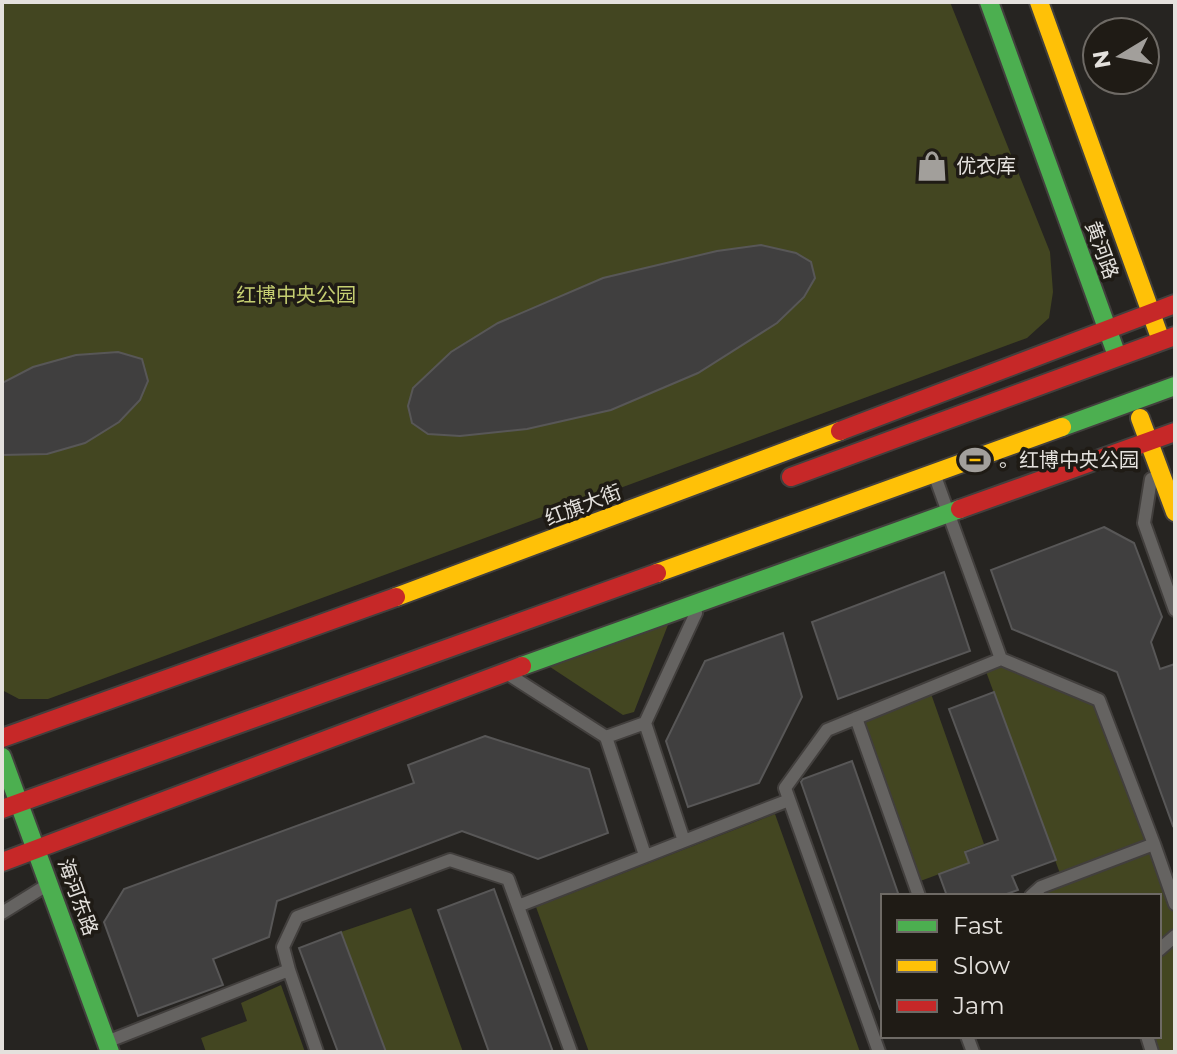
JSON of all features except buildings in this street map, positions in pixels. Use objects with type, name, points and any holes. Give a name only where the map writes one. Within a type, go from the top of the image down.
[{"type":"main road","name":"黄河路","points":[[989,2],[1175,512]]},
{"type":"main road","name":"黄河路","points":[[1039,2],[1170,355]]},
{"type":"main road","name":"红旗大街","points":[[2,738],[532,548],[1175,304]]},
{"type":"main road","points":[[11,806],[934,473],[1170,355]]},
{"type":"main road","points":[[776,482],[1126,379],[1175,386]]},
{"type":"main road","points":[[2,862],[38,838],[499,668],[700,603],[946,506],[1149,443],[1175,432]]},
{"type":"main road","name":"海河东路","points":[[7,761],[11,806],[38,838],[50,884],[108,1047]]},
{"type":"lane","points":[[1072,454],[1149,443],[1144,523],[1175,610]]},
{"type":"lane","points":[[934,473],[1001,659]]},
{"type":"lane","points":[[946,506],[957,493]]},
{"type":"lane","points":[[928,504],[946,506]]},
{"type":"lane","points":[[684,841],[645,723],[700,603]]},
{"type":"lane","points":[[879,1052],[785,788],[827,730],[1001,659],[1099,700],[1175,904]]},
{"type":"lane","points":[[255,752],[499,668],[606,737],[645,855]]},
{"type":"lane","points":[[856,718],[918,894]]},
{"type":"lane","points":[[606,737],[645,723]]},
{"type":"lane","points":[[518,906],[789,800]]},
{"type":"lane","points":[[1033,894],[1041,887],[1154,844]]},
{"type":"lane","points":[[317,1052],[283,947],[297,917],[450,860],[508,879],[571,1052]]},
{"type":"lane","points":[[2,913],[50,884]]},
{"type":"lane","points":[[108,1047],[289,970]]},
{"type":"green space","name":"红博中央公园","points":[[2,2],[950,2],[1050,252],[1053,292],[1049,318],[1027,338],[48,699],[19,699],[2,690]]},
{"type":"green space","points":[[673,612],[634,712],[623,715],[538,659]]},
{"type":"green space","points":[[1001,659],[1099,700],[1175,904],[1175,1052],[1152,1052],[1148,1038],[1161,1038],[1161,894],[1035,894],[1062,879],[984,666]]},
{"type":"green space","points":[[929,688],[984,844],[965,851],[969,863],[915,883],[856,718]]},
{"type":"green space","points":[[775,814],[860,1052],[589,1052],[536,907]]},
{"type":"green space","points":[[411,908],[463,1052],[386,1052],[341,932]]},
{"type":"green space","points":[[281,985],[305,1052],[206,1052],[201,1038],[247,1021],[241,1003]]},
{"type":"traffic: fast","points":[[989,2],[1116,353]]},
{"type":"traffic: fast","points":[[1062,427],[1175,386]]},
{"type":"traffic: fast","points":[[522,666],[960,509]]},
{"type":"traffic: fast","points":[[2,757],[110,1052]]},
{"type":"traffic: slow","points":[[1039,2],[1159,335]]},
{"type":"traffic: slow","points":[[1140,418],[1175,512]]},
{"type":"traffic: slow","points":[[657,573],[1062,427]]},
{"type":"traffic: slow","points":[[396,597],[840,431]]},
{"type":"traffic: jam","points":[[840,431],[1175,304]]},
{"type":"traffic: jam","points":[[791,477],[1175,336]]},
{"type":"traffic: jam","points":[[960,509],[1175,432]]},
{"type":"traffic: jam","points":[[2,809],[657,573]]},
{"type":"traffic: jam","points":[[2,738],[396,597]]},
{"type":"traffic: jam","points":[[2,862],[522,666]]},
{"type":"place","name":"优衣库","points":[[932,166]]},
{"type":"place","name":"。红博中央公园","points":[[975,460]]}]
